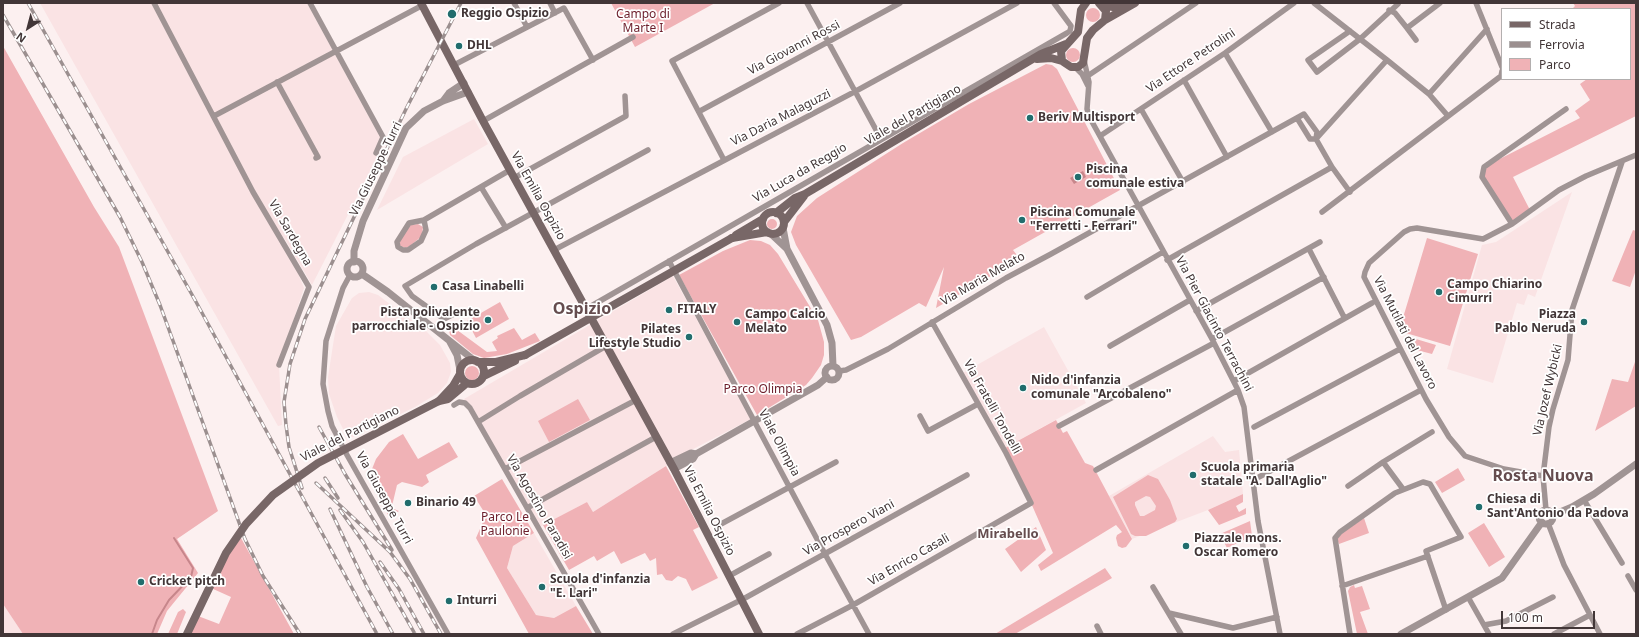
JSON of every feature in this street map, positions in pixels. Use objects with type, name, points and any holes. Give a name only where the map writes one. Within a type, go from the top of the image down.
[{"type":"main road","points":[[1100,4],[1113,7],[1123,3]]},
{"type":"main road","points":[[1075,67],[1080,65],[1084,60],[1088,38],[1093,30],[1105,20],[1135,3]]},
{"type":"main road","name":"Via Emilia Ospizio","points":[[422,4],[483,121],[672,466],[759,634]]},
{"type":"main road","name":"Viale del Partigiano","points":[[1062,61],[1061,52],[1066,44],[1078,32],[1083,4]]},
{"type":"main road","points":[[1100,4],[1106,11],[1105,20]]},
{"type":"main road","name":"Viale del Partigiano","points":[[187,634],[226,553],[246,524],[273,495],[318,462],[439,402],[448,399],[467,383],[475,384],[484,376],[525,355],[732,238],[763,219],[767,214],[776,213],[795,198],[805,194],[926,121],[1034,60],[1041,54],[1066,44]]},
{"type":"main road","name":"Viale del Partigiano","points":[[1034,60],[1051,58],[1062,61],[1067,66],[1075,67]]},
{"type":"main road","name":"Viale del Partigiano","points":[[732,238],[779,232],[789,212],[805,194]]},
{"type":"main road","points":[[776,213],[781,216],[783,225]]},
{"type":"main road","points":[[763,219],[763,227],[768,233]]},
{"type":"main road","name":"Viale del Partigiano","points":[[439,402],[453,386],[460,372],[468,362],[496,362],[525,355]]},
{"type":"main road","points":[[477,361],[483,366],[484,376]]},
{"type":"main road","points":[[460,372],[462,380],[467,383]]},
{"type":"street","points":[[154,3],[214,116],[422,4]]},
{"type":"street","points":[[310,3],[383,138],[376,153]]},
{"type":"street","points":[[514,3],[527,27]]},
{"type":"street","points":[[550,3],[555,13]]},
{"type":"street","points":[[724,160],[700,111],[672,61],[779,3]]},
{"type":"street","points":[[807,3],[881,139]]},
{"type":"street","name":"Via Giovanni Rossi","points":[[700,111],[900,3]]},
{"type":"street","name":"Via Daria Malaguzzi","points":[[554,250],[856,91],[1017,3]]},
{"type":"street","name":"Via Luca da Reggio","points":[[586,309],[1067,33],[1070,31],[1071,26],[1054,3]]},
{"type":"street","points":[[1088,75],[1196,3]]},
{"type":"street","name":"Via Ettore Petrolini","points":[[1100,136],[1225,53],[1294,3]]},
{"type":"street","points":[[1314,3],[1429,94],[1448,116]]},
{"type":"street","points":[[1407,28],[1440,3]]},
{"type":"street","points":[[1476,3],[1501,64]]},
{"type":"street","points":[[1350,31],[1308,60],[1317,72],[1360,40],[1398,4]]},
{"type":"street","points":[[454,65],[564,8],[593,60]]},
{"type":"street","points":[[1390,10],[1395,13],[1416,40]]},
{"type":"street","points":[[1429,94],[1487,29]]},
{"type":"street","points":[[483,121],[633,37]]},
{"type":"street","points":[[1225,53],[1272,132]]},
{"type":"street","name":"Via Pier Giacinto Terrachini","points":[[1084,60],[1088,75],[1089,88],[1088,114],[1167,260],[1213,341],[1234,381],[1244,407],[1258,521],[1280,634]]},
{"type":"street","points":[[1350,192],[1332,167],[1316,139],[1317,132],[1304,114],[1297,118],[1310,139],[1316,139],[1386,60]]},
{"type":"street","points":[[1075,67],[1082,74],[1089,88]]},
{"type":"street","points":[[1322,212],[1501,76]]},
{"type":"street","points":[[1184,80],[1227,157]]},
{"type":"street","points":[[277,82],[318,157],[316,158]]},
{"type":"street","name":"Via Giuseppe Turri","points":[[443,101],[449,93],[464,84]]},
{"type":"street","name":"Via Giuseppe Turri","points":[[354,262],[353,252],[363,221],[403,134],[415,118],[443,101],[468,92]]},
{"type":"street","points":[[514,178],[626,116],[625,96]]},
{"type":"street","points":[[1141,108],[1183,182]]},
{"type":"street","points":[[1512,224],[1482,177],[1484,167],[1566,109]]},
{"type":"street","name":"Via Sardegna","points":[[214,116],[253,192],[309,287],[279,365]]},
{"type":"street","name":"Via Maria Melato","points":[[836,368],[846,370],[888,349],[1006,278],[1297,118]]},
{"type":"street","points":[[458,312],[444,319],[412,296],[405,286],[506,228],[648,150]]},
{"type":"street","name":"Via Mutilati del Lavoro","points":[[1543,476],[1504,469],[1465,456],[1449,437],[1421,390],[1364,277],[1369,263],[1404,232],[1410,229],[1417,228],[1483,240],[1512,224],[1559,190],[1586,176],[1636,155]]},
{"type":"street","name":"Via Jozef Wybicki","points":[[1546,510],[1543,476],[1552,409],[1568,360],[1572,310],[1622,162]]},
{"type":"street","points":[[1167,260],[1332,167]]},
{"type":"street","points":[[424,220],[426,230],[421,241],[408,250],[403,250],[398,247],[397,242],[409,223],[424,220],[510,170]]},
{"type":"street","points":[[481,186],[506,228]]},
{"type":"street","points":[[783,225],[787,250]]},
{"type":"street","points":[[768,233],[787,250],[828,325],[838,376],[831,380],[827,377],[825,370],[828,367],[836,368]]},
{"type":"street","points":[[1196,311],[1320,242]]},
{"type":"street","points":[[1309,249],[1344,317]]},
{"type":"street","points":[[1087,297],[1163,252]]},
{"type":"street","name":"Viale Olimpia","points":[[669,261],[825,554],[870,634]]},
{"type":"street","points":[[354,262],[362,265],[362,274],[357,277],[350,275],[348,268],[354,262]]},
{"type":"street","points":[[362,274],[388,292],[477,361]]},
{"type":"street","name":"Via Giuseppe Turri","points":[[350,275],[342,288],[326,341],[323,384],[332,426],[448,634]]},
{"type":"street","points":[[1059,426],[1213,341],[1324,277]]},
{"type":"street","points":[[1110,346],[1190,300]]},
{"type":"street","points":[[1234,381],[1344,317],[1372,303]]},
{"type":"street","name":"Via Fratelli Tondelli","points":[[932,322],[1031,503]]},
{"type":"street","points":[[449,340],[457,355],[460,372]]},
{"type":"street","points":[[478,422],[606,346]]},
{"type":"street","points":[[1254,427],[1400,349]]},
{"type":"street","points":[[672,466],[691,453],[696,454],[818,385],[827,377]]},
{"type":"street","points":[[1096,470],[1238,390]]},
{"type":"street","points":[[1259,477],[1421,390]]},
{"type":"street","points":[[505,469],[636,400]]},
{"type":"street","name":"Via Agostino Paradisi","points":[[454,405],[459,402],[465,403],[478,422],[599,634]]},
{"type":"street","points":[[920,416],[928,430],[978,404]]},
{"type":"street","points":[[1348,486],[1383,462],[1432,432]]},
{"type":"street","points":[[527,508],[656,437]]},
{"type":"street","points":[[721,524],[836,462]]},
{"type":"street","points":[[1383,462],[1403,489]]},
{"type":"street","points":[[1552,515],[1584,500],[1636,464]]},
{"type":"street","name":"Via Prospero Viani","points":[[673,634],[742,600],[967,475]]},
{"type":"street","points":[[1350,634],[1335,538],[1340,532],[1403,489],[1423,482],[1430,484],[1461,537],[1426,551],[1446,610]]},
{"type":"street","points":[[1584,500],[1622,563]]},
{"type":"street","name":"Via Enrico Casali","points":[[797,634],[853,605],[1031,503]]},
{"type":"street","points":[[1401,634],[1494,584],[1505,575],[1545,523],[1552,520],[1550,511],[1546,510],[1540,516],[1545,523],[1564,565],[1600,634]]},
{"type":"street","points":[[729,576],[769,554]]},
{"type":"street","points":[[1342,586],[1428,556]]},
{"type":"street","points":[[1628,576],[1636,590]]},
{"type":"street","points":[[1153,586],[1181,634]]},
{"type":"street","points":[[1468,597],[1489,634]]},
{"type":"street","points":[[1484,625],[1506,621],[1553,597]]},
{"type":"street","points":[[1169,613],[1233,628],[1278,618]]},
{"type":"street","points":[[1554,634],[1590,615]]},
{"type":"street","points":[[1097,626],[1101,634]]},
{"type":"shaded area","points":[[40,3],[307,3],[384,144],[312,285],[283,236],[304,288],[279,365],[282,425],[278,426]]},
{"type":"shaded area","points":[[474,119],[488,144],[377,210],[403,157]]},
{"type":"shaded area","name":"Piscina comunale estiva","points":[[1083,171],[1086,177],[1074,184],[1070,178]]},
{"type":"shaded area","points":[[1572,192],[1535,297],[1528,294],[1524,305],[1517,303],[1493,383],[1447,369],[1482,245],[1496,242]]},
{"type":"shaded area","points":[[673,276],[751,419],[674,459],[666,466],[593,512],[587,502],[538,528],[464,399]]},
{"type":"shaded area","points":[[369,292],[378,295],[427,332],[440,345],[450,363],[451,372],[447,383],[438,393],[415,407],[348,439],[337,417],[329,394],[328,377],[336,326],[352,298],[359,293]]},
{"type":"shaded area","name":"Nido d'infanzia comunale \"Arcobaleno\"","points":[[1044,327],[1086,403],[1003,449],[961,374]]},
{"type":"shaded area","name":"Scuola primaria statale \"A. Dall'Aglio\"","points":[[1213,436],[1225,452],[1239,450],[1243,494],[1208,510],[1132,539],[1109,496]]},
{"type":"shaded area","name":"Scuola d'infanzia \"E. Lari\"","points":[[534,533],[576,606],[554,618],[536,615],[507,568],[513,546]]},
{"type":"shaded area","points":[[3,604],[23,634],[3,634]]},
{"type":"green space","name":"Campo di Marte I","points":[[611,3],[715,3],[635,47]]},
{"type":"green space","points":[[1573,3],[1636,3],[1636,116],[1513,177],[1530,210],[1512,224],[1482,177],[1484,167],[1580,118],[1575,111],[1590,100],[1580,84],[1586,80],[1631,80],[1631,8],[1573,8],[1575,6]]},
{"type":"green space","points":[[1093,8],[1098,10],[1100,15],[1098,20],[1093,22],[1088,20],[1086,15],[1088,10]]},
{"type":"green space","points":[[3,46],[94,207],[119,247],[218,511],[177,539],[198,573],[167,611],[157,634],[23,634],[3,604]]},
{"type":"green space","points":[[1073,48],[1078,50],[1080,55],[1078,60],[1073,62],[1068,60],[1066,55],[1068,50]]},
{"type":"green space","points":[[1046,64],[1052,65],[1057,69],[1120,190],[1013,250],[1020,259],[936,308],[944,267],[926,307],[919,303],[861,337],[851,340],[796,245],[791,232],[797,216],[817,198],[903,143],[969,104]]},
{"type":"green space","points":[[770,219],[774,219],[776,220],[776,228],[770,229],[767,226],[767,222]]},
{"type":"green space","points":[[418,224],[423,227],[422,236],[406,248],[400,246],[399,242],[410,225]]},
{"type":"green space","points":[[1633,230],[1636,231],[1636,270],[1630,287],[1612,281]]},
{"type":"green space","name":"Campo Chiarino Cimurri","points":[[1427,238],[1478,254],[1450,346],[1399,331]]},
{"type":"green space","name":"Parco Olimpia","points":[[750,240],[761,241],[770,245],[778,254],[818,320],[824,342],[824,355],[821,365],[806,385],[757,415],[679,275],[723,251]]},
{"type":"green space","name":"Pista polivalente parrocchiale - Ospizio","points":[[500,302],[509,319],[476,338],[467,321]]},
{"type":"green space","points":[[453,327],[487,352],[497,351],[492,342],[498,338],[497,336],[514,328],[522,340],[535,333],[540,341],[507,354],[484,358],[473,354],[450,335],[449,330]]},
{"type":"green space","points":[[1416,339],[1436,345],[1432,354],[1413,349]]},
{"type":"green space","points":[[1636,359],[1636,406],[1595,431],[1612,379],[1628,382]]},
{"type":"green space","points":[[472,366],[477,368],[479,373],[477,378],[472,380],[467,378],[465,373],[467,368]]},
{"type":"green space","points":[[578,399],[590,420],[549,442],[538,421]]},
{"type":"green space","points":[[1056,420],[1063,433],[1067,431],[1085,463],[1093,466],[1132,539],[1126,547],[1122,548],[1118,546],[1116,538],[1117,535],[1122,532],[1116,525],[1041,571],[1038,565],[1053,553],[1031,503],[1003,449]]},
{"type":"green space","points":[[403,434],[418,459],[449,442],[458,457],[426,475],[429,482],[422,487],[402,482],[397,485],[392,506],[394,509],[399,511],[389,517],[373,485],[372,469],[376,459],[389,442]]},
{"type":"green space","points":[[666,466],[699,527],[693,530],[718,578],[692,591],[686,579],[678,576],[672,581],[666,580],[662,574],[657,575],[656,558],[650,561],[645,553],[621,564],[614,551],[597,561],[594,556],[569,570],[543,525],[587,502],[593,512]]},
{"type":"green space","points":[[1458,468],[1465,480],[1442,493],[1435,482]]},
{"type":"green space","points":[[1148,475],[1158,479],[1170,500],[1177,519],[1175,522],[1146,536],[1135,536],[1131,534],[1113,497]],"holes":[[[1146,496],[1150,497],[1156,506],[1155,510],[1144,516],[1140,516],[1135,502]]]},
{"type":"green space","name":"Parco Le Paulonie","points":[[502,479],[534,533],[513,546],[507,568],[536,615],[554,618],[576,606],[593,634],[529,634],[476,538],[486,515],[474,496]]},
{"type":"green space","points":[[1243,494],[1243,502],[1236,506],[1239,512],[1246,508],[1246,514],[1219,525],[1208,510]]},
{"type":"green space","points":[[1364,518],[1369,533],[1339,544],[1337,539],[1342,533]]},
{"type":"green space","points":[[1250,521],[1252,536],[1227,548],[1220,534]]},
{"type":"green space","points":[[1484,523],[1505,557],[1489,567],[1468,533]]},
{"type":"green space","points":[[1036,527],[1046,550],[1021,572],[1005,549]]},
{"type":"green space","points":[[241,538],[294,634],[191,634],[198,616],[219,624],[231,597],[211,588],[228,554]]},
{"type":"green space","points":[[1105,568],[1112,578],[1015,634],[995,634]]},
{"type":"green space","points":[[1354,585],[1355,588],[1362,586],[1370,609],[1360,612],[1368,634],[1357,634],[1348,591],[1350,587]]},
{"type":"green space","points":[[183,609],[186,612],[177,634],[168,634],[178,612]]},
{"type":"waterway","points":[[152,634],[157,620],[169,600],[191,577],[193,568],[174,538]]},
{"type":"railway","points":[[28,3],[195,300],[377,634]]},
{"type":"railway","points":[[302,488],[289,447],[286,425],[284,402],[290,364],[305,319],[407,107],[461,3]]},
{"type":"railway","points":[[3,15],[120,217],[142,262],[160,305],[245,539],[263,576],[300,634]]},
{"type":"railway","points":[[319,427],[345,474],[392,550]]},
{"type":"railway","points":[[325,478],[338,498]]},
{"type":"railway","points":[[316,483],[390,552],[410,579],[441,634]]},
{"type":"railway","points":[[330,509],[367,587],[393,634]]},
{"type":"railway","points":[[340,510],[363,542],[415,634]]},
{"type":"railway","points":[[380,562],[399,589],[424,634]]},
{"type":"place","name":"Reggio Ospizio","points":[[452,14]]},
{"type":"place","name":"DHL","points":[[459,46]]},
{"type":"place","name":"Beriv Multisport","points":[[1030,118]]},
{"type":"place","name":"Piscina comunale estiva","points":[[1078,177]]},
{"type":"place","name":"Piscina Comunale \"Ferretti - Ferrari\"","points":[[1022,220]]},
{"type":"place","name":"Casa Linabelli","points":[[434,287]]},
{"type":"place","name":"Campo Chiarino Cimurri","points":[[1439,292]]},
{"type":"place","name":"FITALY","points":[[669,310]]},
{"type":"place","name":"Pista polivalente parrocchiale - Ospizio","points":[[488,320]]},
{"type":"place","name":"Campo Calcio Melato","points":[[737,322]]},
{"type":"place","name":"Piazza Pablo Neruda","points":[[1584,322]]},
{"type":"place","name":"Pilates Lifestyle Studio","points":[[689,337]]},
{"type":"place","name":"Nido d'infanzia comunale \"Arcobaleno\"","points":[[1023,388]]},
{"type":"place","name":"Scuola primaria statale \"A. Dall'Aglio\"","points":[[1193,475]]},
{"type":"place","name":"Binario 49","points":[[408,503]]},
{"type":"place","name":"Chiesa di Sant'Antonio da Padova","points":[[1479,507]]},
{"type":"place","name":"Piazzale mons. Oscar Romero","points":[[1186,546]]},
{"type":"place","name":"Cricket pitch","points":[[141,582]]},
{"type":"place","name":"Scuola d'infanzia \"E. Lari\"","points":[[542,587]]},
{"type":"place","name":"Inturri","points":[[449,601]]},
{"type":"district","name":"Ospizio","points":[[582,309]]},
{"type":"district","name":"Rosta Nuova","points":[[1543,476]]},
{"type":"district","name":"Mirabello","points":[[1008,534]]}]
